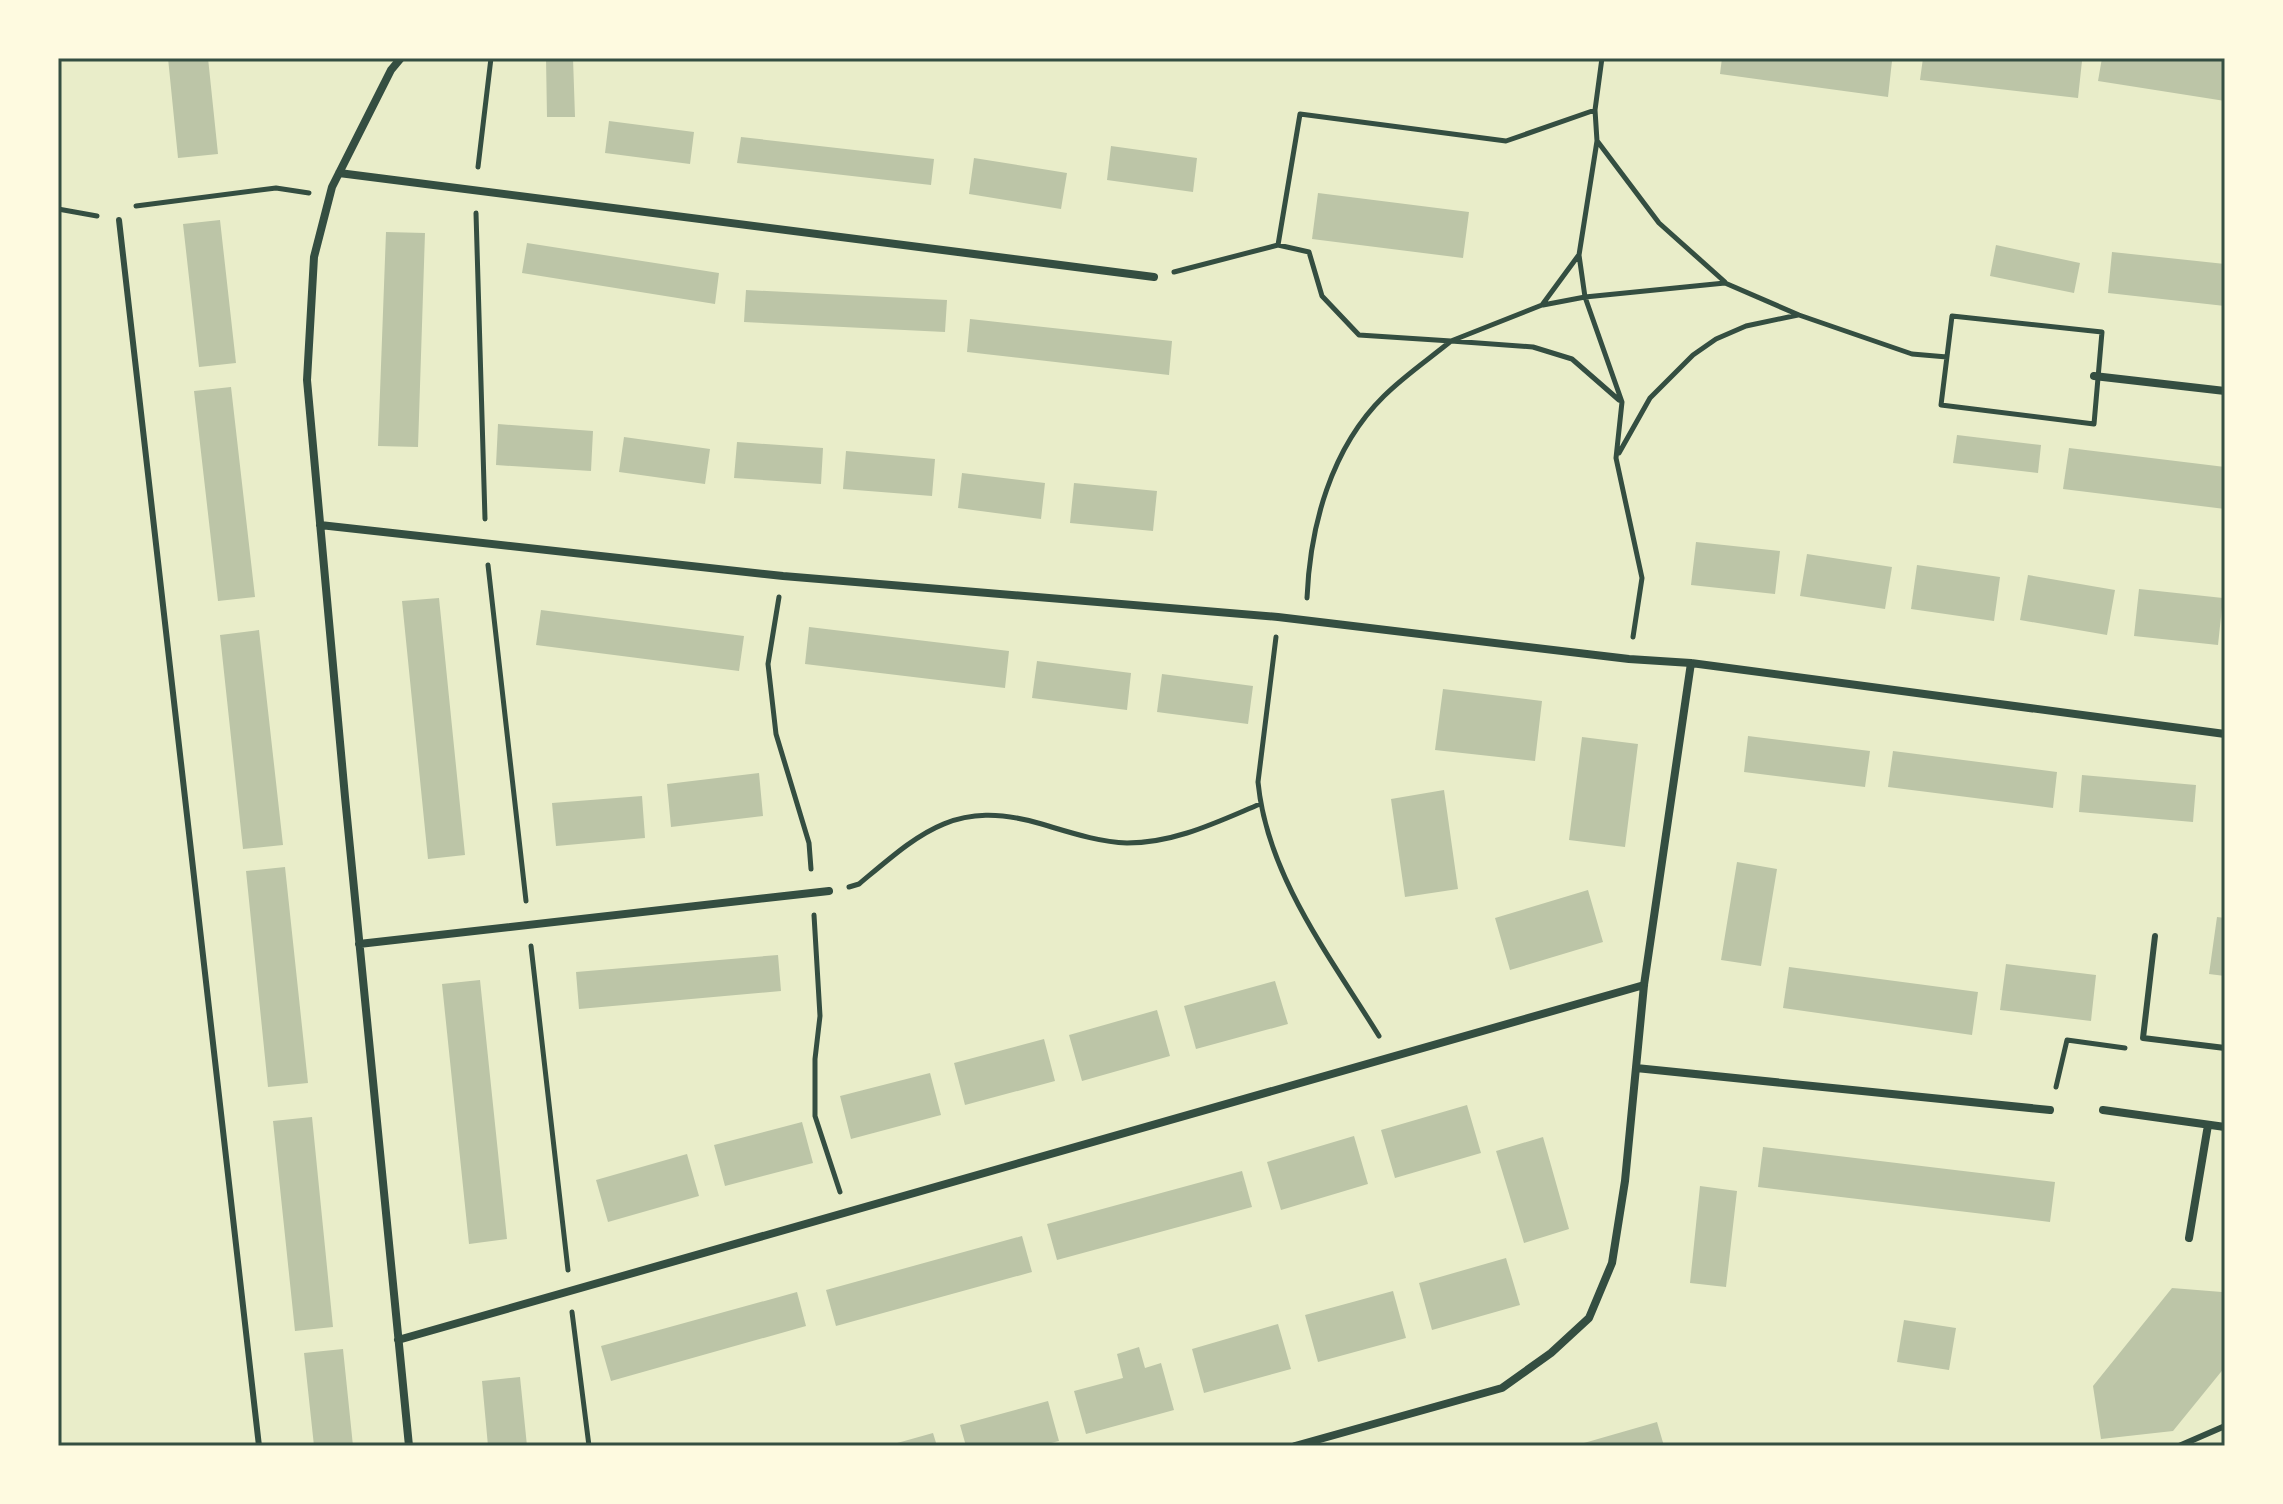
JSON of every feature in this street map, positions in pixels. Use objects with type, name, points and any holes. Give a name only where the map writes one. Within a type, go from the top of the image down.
[{"type":"street","points":[[401,58],[391,70],[329,196],[314,257],[307,380],[409,1446]]},
{"type":"street","points":[[339,173],[1154,277]]},
{"type":"street","points":[[2096,376],[2225,391]]},
{"type":"street","points":[[320,525],[783,576],[1306,619],[1629,659],[1691,663],[2225,734]]},
{"type":"street","points":[[1295,1446],[1502,1388],[1551,1353],[1589,1318],[1612,1263],[1625,1181],[1644,985],[1691,663]]},
{"type":"street","points":[[359,944],[829,891]]},
{"type":"street","points":[[398,1340],[1644,985]]},
{"type":"street","points":[[1636,1068],[2050,1110]]},
{"type":"street","points":[[2103,1110],[2225,1127]]},
{"type":"street","points":[[2189,1238],[2208,1125]]},
{"type":"lane","points":[[119,220],[259,1446]]},
{"type":"lane","points":[[2155,936],[2143,1038],[2225,1048]]},
{"type":"lane","points":[[2179,1446],[2225,1426]]},
{"type":"path","points":[[486,543],[476,190],[491,58]]},
{"type":"path","points":[[1602,58],[1595,110],[1597,141],[1579,255],[1585,297],[1622,402],[1616,458],[1642,578],[1629,659]]},
{"type":"path","points":[[1278,245],[1300,114],[1506,141],[1595,110]]},
{"type":"path","points":[[1597,141],[1659,223],[1725,283],[1799,315],[1912,354],[1947,357]]},
{"type":"path","points":[[128,207],[276,188],[329,196]]},
{"type":"path","points":[[1154,277],[1278,245],[1309,252],[1322,296],[1359,335],[1533,347],[1572,359],[1622,402]]},
{"type":"path","points":[[1542,305],[1579,255]]},
{"type":"path","points":[[1306,619],[1308,579],[1326,488],[1348,441],[1383,396],[1451,341],[1542,305],[1585,297],[1725,283]]},
{"type":"path","points":[[1616,458],[1650,398],[1693,355],[1716,339],[1746,326],[1799,315]]},
{"type":"path","points":[[1952,316],[2102,332],[2094,424],[1941,405],[1947,357],[1952,316]]},
{"type":"path","points":[[783,576],[768,664],[776,734],[809,843],[820,1016],[815,1059],[815,1116],[847,1213]]},
{"type":"path","points":[[1278,617],[1258,782],[1260,804],[1286,879],[1392,1057]]},
{"type":"path","points":[[829,891],[859,884],[907,844],[956,818],[982,815],[1021,818],[1092,838],[1125,843],[1155,841],[1193,832],[1260,804]]},
{"type":"path","points":[[2050,1110],[2067,1040],[2130,1049]]},
{"type":"path","points":[[570,1291],[589,1446]]},
{"type":"building","points":[[168,58],[208,58],[218,154],[178,158]]},
{"type":"building","points":[[546,58],[573,58],[575,117],[547,117]]},
{"type":"building","points":[[1722,58],[1867,58],[1892,61],[1888,97],[1720,74]]},
{"type":"building","points":[[1923,58],[2060,58],[2082,61],[2078,98],[1920,80]]},
{"type":"building","points":[[2102,58],[2225,60],[2225,101],[2098,81]]},
{"type":"building","points":[[609,121],[694,132],[690,164],[605,153]]},
{"type":"building","points":[[741,137],[934,159],[931,185],[737,163]]},
{"type":"building","points":[[1111,146],[1197,158],[1193,192],[1107,180]]},
{"type":"building","points":[[974,158],[1067,173],[1061,209],[969,194]]},
{"type":"building","points":[[1318,193],[1469,212],[1463,258],[1312,239]]},
{"type":"building","points":[[220,220],[236,363],[199,367],[183,224]]},
{"type":"building","points":[[386,232],[425,233],[418,447],[378,446]]},
{"type":"building","points":[[527,243],[719,273],[715,304],[522,273]]},
{"type":"building","points":[[1996,245],[2080,263],[2074,293],[1990,276]]},
{"type":"building","points":[[2112,252],[2225,264],[2225,306],[2108,293]]},
{"type":"building","points":[[746,290],[947,300],[945,332],[744,322]]},
{"type":"building","points":[[970,319],[1172,341],[1169,375],[967,352]]},
{"type":"building","points":[[231,387],[255,597],[218,601],[194,391]]},
{"type":"building","points":[[498,424],[593,431],[591,471],[496,465]]},
{"type":"building","points":[[1957,435],[2041,445],[2038,473],[1953,463]]},
{"type":"building","points":[[624,437],[710,449],[705,484],[619,472]]},
{"type":"building","points":[[737,442],[823,448],[821,484],[734,478]]},
{"type":"building","points":[[2069,448],[2225,467],[2225,509],[2063,489]]},
{"type":"building","points":[[846,451],[935,459],[932,496],[843,489]]},
{"type":"building","points":[[962,473],[1045,483],[1041,519],[958,508]]},
{"type":"building","points":[[1074,483],[1157,491],[1153,531],[1070,523]]},
{"type":"building","points":[[1696,542],[1780,551],[1775,594],[1691,585]]},
{"type":"building","points":[[1807,554],[1892,567],[1885,609],[1800,596]]},
{"type":"building","points":[[1917,565],[2000,577],[1994,621],[1911,609]]},
{"type":"building","points":[[2028,575],[2115,590],[2107,635],[2020,620]]},
{"type":"building","points":[[2139,589],[2223,598],[2218,645],[2134,636]]},
{"type":"building","points":[[439,598],[465,855],[428,859],[402,601]]},
{"type":"building","points":[[541,610],[744,636],[739,671],[536,645]]},
{"type":"building","points":[[809,627],[1009,651],[1005,688],[805,664]]},
{"type":"building","points":[[259,630],[283,845],[243,849],[220,635]]},
{"type":"building","points":[[1037,661],[1131,673],[1127,710],[1032,698]]},
{"type":"building","points":[[1162,674],[1253,686],[1248,724],[1157,712]]},
{"type":"building","points":[[1443,689],[1542,701],[1535,761],[1435,750]]},
{"type":"building","points":[[1748,736],[1870,751],[1865,787],[1744,772]]},
{"type":"building","points":[[1582,737],[1638,744],[1625,847],[1569,840]]},
{"type":"building","points":[[1893,751],[2057,772],[2053,808],[1888,787]]},
{"type":"building","points":[[759,773],[763,816],[671,827],[667,784]]},
{"type":"building","points":[[2082,775],[2196,785],[2193,822],[2079,812]]},
{"type":"building","points":[[1444,790],[1458,889],[1405,897],[1391,799]]},
{"type":"building","points":[[642,796],[645,838],[556,846],[552,803]]},
{"type":"building","points":[[1737,862],[1777,869],[1761,966],[1721,960]]},
{"type":"building","points":[[285,867],[308,1083],[268,1087],[246,871]]},
{"type":"building","points":[[1588,890],[1603,942],[1510,970],[1495,918]]},
{"type":"building","points":[[2217,917],[2225,918],[2225,976],[2209,974]]},
{"type":"building","points":[[778,955],[781,991],[579,1009],[576,972]]},
{"type":"building","points":[[2006,964],[2096,975],[2091,1021],[2000,1010]]},
{"type":"building","points":[[1789,967],[1978,992],[1972,1035],[1783,1008]]},
{"type":"building","points":[[480,980],[507,1239],[469,1244],[442,984]]},
{"type":"building","points":[[1275,981],[1288,1024],[1196,1049],[1184,1006]]},
{"type":"building","points":[[1157,1010],[1170,1056],[1082,1081],[1069,1035]]},
{"type":"building","points":[[1044,1039],[1055,1081],[965,1105],[954,1063]]},
{"type":"building","points":[[930,1073],[941,1115],[851,1139],[840,1096]]},
{"type":"building","points":[[1467,1105],[1481,1153],[1395,1178],[1381,1130]]},
{"type":"building","points":[[312,1117],[333,1327],[295,1331],[273,1121]]},
{"type":"building","points":[[802,1122],[813,1163],[725,1186],[714,1145]]},
{"type":"building","points":[[1354,1136],[1368,1184],[1281,1210],[1267,1162]]},
{"type":"building","points":[[1543,1137],[1569,1229],[1524,1243],[1496,1151]]},
{"type":"building","points":[[1763,1147],[2055,1182],[2050,1222],[1758,1187]]},
{"type":"building","points":[[687,1154],[699,1196],[608,1222],[596,1180]]},
{"type":"building","points":[[1242,1171],[1252,1207],[1057,1260],[1047,1224]]},
{"type":"building","points":[[1700,1186],[1737,1191],[1726,1287],[1690,1283]]},
{"type":"building","points":[[1022,1236],[1032,1272],[836,1326],[826,1290]]},
{"type":"building","points":[[1506,1258],[1520,1305],[1432,1330],[1419,1283]]},
{"type":"building","points":[[2172,1288],[2222,1292],[2225,1367],[2173,1431],[2101,1439],[2093,1386]]},
{"type":"building","points":[[1393,1291],[1406,1338],[1318,1362],[1305,1315]]},
{"type":"building","points":[[797,1292],[806,1326],[611,1381],[601,1346]]},
{"type":"building","points":[[1904,1320],[1956,1328],[1949,1370],[1897,1362]]},
{"type":"building","points":[[1278,1324],[1291,1369],[1204,1393],[1192,1349]]},
{"type":"building","points":[[1139,1347],[1145,1368],[1161,1363],[1174,1410],[1086,1434],[1074,1391],[1123,1378],[1117,1354]]},
{"type":"building","points":[[343,1349],[353,1446],[314,1446],[304,1353]]},
{"type":"building","points":[[520,1377],[527,1446],[488,1446],[482,1381]]},
{"type":"building","points":[[1048,1401],[1059,1441],[1039,1446],[966,1446],[960,1425]]},
{"type":"building","points":[[1657,1422],[1664,1446],[1577,1446],[1577,1445]]},
{"type":"building","points":[[933,1433],[937,1446],[890,1446],[890,1445]]}]
